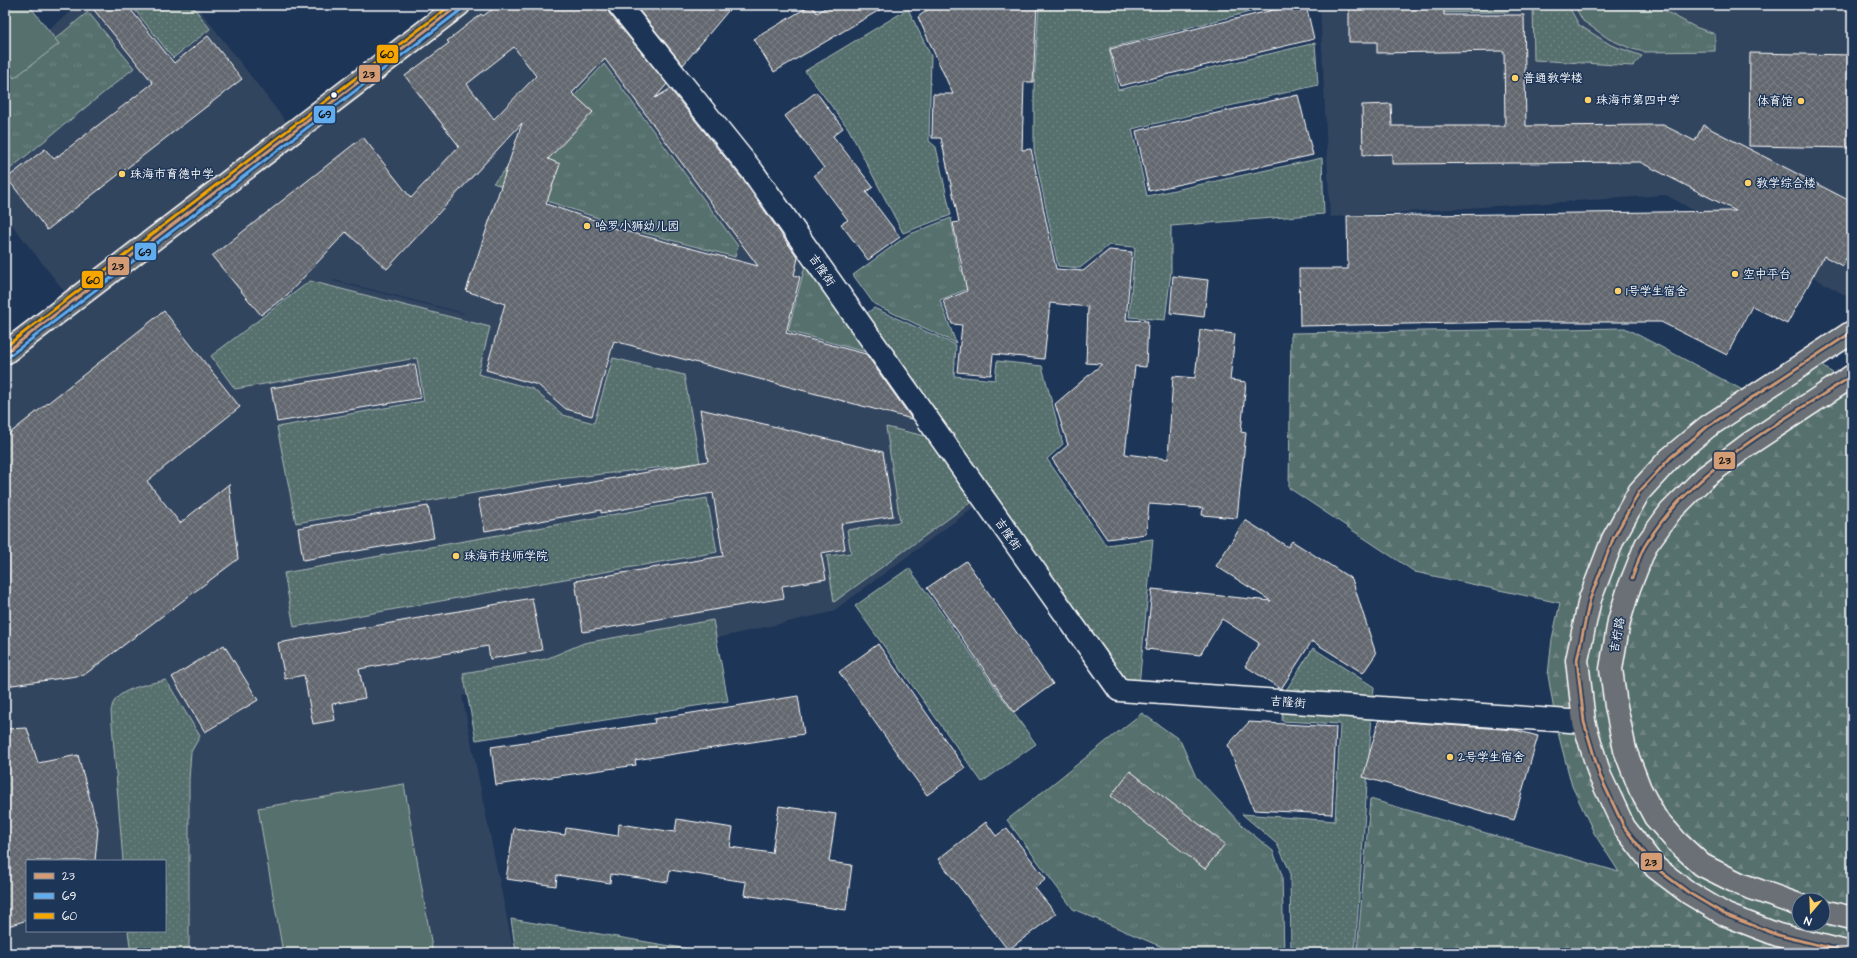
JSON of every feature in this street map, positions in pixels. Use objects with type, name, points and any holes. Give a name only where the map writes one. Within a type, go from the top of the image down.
[{"type":"main road","points":[[5,352],[459,5]]},
{"type":"main road","points":[[1850,953],[1778,935],[1726,916],[1689,893],[1656,868],[1624,827],[1600,776],[1584,722],[1577,660],[1590,599],[1613,539],[1640,492],[1670,458],[1707,427],[1852,332]]},
{"type":"main road","name":"吉柠路","points":[[1791,902],[1740,884],[1702,865],[1677,842],[1655,817],[1640,789],[1625,750],[1616,706],[1611,669],[1619,621],[1628,588],[1646,545],[1670,512],[1706,477],[1743,448],[1852,376]]},
{"type":"main road","points":[[1831,913],[1852,918]]},
{"type":"lane","name":"吉隆街","points":[[619,5],[753,172],[1119,690],[1584,722]]},
{"type":"shaded area","name":"珠海市技师学院","points":[[79,5],[196,5],[294,132],[459,5],[619,5],[984,500],[832,612],[462,696],[514,953],[5,953],[5,353],[72,301],[5,216],[5,64]],"holes":[[[334,280],[464,314],[333,281]]]},
{"type":"shaded area","name":"珠海市第四中学","points":[[1320,5],[1852,5],[1852,299],[1666,195],[1330,217]]},
{"type":"green space","points":[[5,5],[29,5],[59,44],[14,78],[5,66]]},
{"type":"green space","points":[[131,5],[192,5],[210,29],[173,58]]},
{"type":"green space","points":[[1039,5],[1277,5],[1109,48],[1118,90],[1315,43],[1318,85],[1132,129],[1147,196],[1322,158],[1324,214],[1171,226],[1171,272],[1165,320],[1129,317],[1135,247],[1109,245],[1080,268],[1058,266],[1034,150],[1034,87]]},
{"type":"green space","points":[[1409,5],[1509,5],[1509,12],[1409,13]]},
{"type":"green space","points":[[1533,5],[1568,5],[1579,25],[1611,45],[1642,56],[1633,66],[1534,60]]},
{"type":"green space","points":[[1574,5],[1654,5],[1695,27],[1715,34],[1715,51],[1645,52],[1632,49],[1609,39],[1583,21]]},
{"type":"green space","points":[[908,9],[931,56],[929,141],[936,147],[951,215],[903,233],[848,128],[805,71]]},
{"type":"green space","points":[[88,12],[134,68],[5,173],[5,80]]},
{"type":"green space","points":[[604,64],[738,246],[735,257],[637,231],[493,183]]},
{"type":"green space","points":[[951,218],[961,271],[1002,262],[1005,274],[940,300],[956,343],[874,304],[853,275],[908,235]]},
{"type":"green space","points":[[807,258],[877,355],[788,331]]},
{"type":"green space","points":[[310,281],[490,327],[478,374],[533,389],[563,415],[594,423],[613,358],[684,375],[700,463],[558,479],[296,523],[277,427],[424,401],[417,358],[235,389],[211,356]]},
{"type":"green space","points":[[874,308],[956,345],[954,376],[995,380],[997,361],[1042,366],[1063,444],[1047,459],[1106,545],[1153,539],[1139,685],[1120,684],[860,318]]},
{"type":"green space","points":[[1625,328],[1754,396],[1813,359],[1852,387],[1852,953],[1357,953],[1370,799],[1619,872],[1594,833],[1572,786],[1557,729],[1548,675],[1552,639],[1560,603],[1415,572],[1289,488],[1291,333]]},
{"type":"green space","points":[[886,427],[934,438],[974,500],[834,602],[827,556],[851,553],[847,530],[900,522]]},
{"type":"green space","points":[[707,498],[717,552],[294,627],[284,573]]},
{"type":"green space","points":[[909,568],[1036,744],[982,782],[855,606]]},
{"type":"green space","points":[[713,620],[728,701],[476,740],[463,673],[546,659],[584,643]]},
{"type":"green space","points":[[1313,648],[1374,687],[1355,953],[1291,953],[1290,871],[1277,844],[1242,814],[1335,821],[1340,724],[1282,721],[1283,695]]},
{"type":"green space","points":[[166,680],[200,736],[191,752],[189,779],[189,953],[131,953],[128,932],[166,932],[166,860],[123,860],[111,711],[113,703],[123,693],[137,687]]},
{"type":"green space","points":[[1142,713],[1180,740],[1196,777],[1245,828],[1273,851],[1282,875],[1284,953],[1176,953],[1073,909],[1007,820]]},
{"type":"green space","points":[[404,784],[433,953],[283,953],[258,808]]},
{"type":"green space","points":[[511,919],[712,953],[516,953]]},
{"type":"building","points":[[90,5],[127,5],[174,63],[208,36],[242,79],[47,230],[7,178],[45,149],[54,159],[153,83]]},
{"type":"building","name":"哈罗小狮幼儿园","points":[[498,5],[607,5],[609,13],[667,84],[655,98],[670,89],[743,180],[798,258],[794,275],[800,277],[786,333],[866,354],[912,419],[614,341],[592,416],[566,409],[538,385],[486,370],[505,304],[466,291],[522,123],[387,269],[346,232],[287,295],[261,315],[212,256],[363,137],[411,198],[459,146],[405,76],[449,43],[447,41],[481,14],[483,16]],"holes":[[[514,47],[536,76],[494,119],[467,84]],[[605,59],[644,112],[758,266],[602,225],[603,223],[546,204],[560,164],[548,159],[593,112],[572,93]]]},
{"type":"building","points":[[635,5],[733,5],[683,65]]},
{"type":"building","points":[[811,5],[817,13],[830,5],[888,5],[774,72],[754,39]]},
{"type":"building","points":[[934,5],[1037,5],[1033,82],[1024,82],[1022,150],[1031,149],[1056,269],[1083,271],[1109,250],[1132,252],[1126,320],[1148,321],[1146,367],[1135,366],[1125,454],[1168,459],[1173,376],[1195,378],[1200,330],[1235,334],[1230,380],[1246,382],[1241,432],[1246,433],[1237,518],[1202,515],[1203,508],[1149,504],[1146,534],[1107,539],[1052,459],[1068,445],[1055,404],[1102,364],[1086,363],[1088,307],[1050,303],[1044,359],[993,354],[991,375],[957,372],[962,325],[952,324],[943,301],[967,291],[953,223],[959,222],[941,138],[932,138],[933,94],[953,94],[918,17]]},
{"type":"building","points":[[1294,5],[1306,5],[1314,39],[1120,86],[1110,49]]},
{"type":"building","points":[[1349,5],[1444,5],[1444,15],[1524,15],[1526,126],[1663,125],[1695,141],[1703,125],[1852,202],[1852,247],[1842,266],[1824,256],[1787,324],[1752,306],[1727,355],[1661,322],[1514,322],[1300,326],[1299,269],[1348,269],[1347,216],[1736,211],[1640,162],[1392,164],[1392,154],[1363,155],[1362,105],[1391,104],[1392,126],[1505,126],[1504,51],[1377,53],[1377,42],[1349,42]]},
{"type":"building","name":"体育馆","points":[[1750,53],[1852,55],[1852,148],[1749,146]]},
{"type":"building","points":[[816,92],[843,128],[833,136],[873,187],[866,192],[900,237],[868,260],[841,224],[848,220],[814,175],[824,168],[785,116]]},
{"type":"building","points":[[1298,95],[1313,155],[1149,191],[1136,131]]},
{"type":"building","points":[[1173,276],[1208,280],[1204,317],[1170,313]]},
{"type":"building","points":[[164,311],[240,407],[147,481],[180,523],[229,484],[238,559],[84,675],[5,686],[5,437]]},
{"type":"building","points":[[415,364],[421,398],[277,422],[271,388]]},
{"type":"building","points":[[700,409],[883,452],[893,516],[841,524],[845,549],[821,553],[826,579],[782,586],[784,598],[583,632],[575,581],[723,556],[713,493],[601,513],[601,510],[485,531],[478,499],[560,485],[560,488],[708,461]]},
{"type":"building","points":[[428,506],[434,538],[303,560],[298,528]]},
{"type":"building","points":[[1245,520],[1288,547],[1292,541],[1352,579],[1376,654],[1363,673],[1312,641],[1281,689],[1245,666],[1259,643],[1222,619],[1200,655],[1146,649],[1152,589],[1271,601],[1216,566]]},
{"type":"building","points":[[966,561],[1053,684],[1014,712],[927,588]]},
{"type":"building","points":[[532,598],[542,650],[490,659],[488,646],[359,669],[365,698],[332,704],[335,720],[313,724],[304,675],[285,679],[278,643]]},
{"type":"building","points":[[878,644],[965,768],[927,795],[839,672]]},
{"type":"building","points":[[224,645],[258,700],[205,732],[172,677]]},
{"type":"building","points":[[798,696],[804,734],[635,760],[636,765],[496,785],[491,747],[655,723],[654,719]]},
{"type":"building","name":"2号学生宿舍","points":[[1379,720],[1515,730],[1538,736],[1514,820],[1363,777]]},
{"type":"building","points":[[1249,722],[1336,727],[1332,814],[1254,810],[1228,745]]},
{"type":"building","points":[[27,728],[38,763],[78,755],[98,829],[95,860],[26,860],[26,920],[5,927],[5,729]]},
{"type":"building","points":[[1130,771],[1225,844],[1205,869],[1111,796]]},
{"type":"building","points":[[779,806],[836,814],[829,862],[852,865],[846,910],[744,895],[746,882],[670,870],[668,882],[611,874],[610,883],[557,875],[556,886],[506,879],[514,828],[565,835],[566,828],[618,836],[619,824],[675,832],[677,819],[733,828],[730,847],[772,853]]},
{"type":"building","points":[[986,822],[996,836],[1007,828],[1046,879],[1035,888],[1056,914],[1008,950],[938,859]]},
{"type":"transit line","name":"60","points":[[5,347],[451,5]]},
{"type":"transit line","name":"23","points":[[5,353],[459,5]]},
{"type":"transit line","name":"69","points":[[8,357],[462,9]]},
{"type":"transit line","name":"23","points":[[1850,953],[1778,935],[1726,915],[1689,893],[1656,868],[1624,827],[1600,776],[1584,722],[1577,660],[1590,599],[1613,539],[1639,492],[1670,458],[1707,427],[1852,332]]},
{"type":"transit line","name":"23","points":[[1632,578],[1646,544],[1665,517],[1688,492],[1739,449],[1852,376]]},
{"type":"place","name":"普通教学楼","points":[[1515,78]]},
{"type":"place","name":"珠海市第四中学","points":[[1588,100]]},
{"type":"place","name":"体育馆","points":[[1801,101]]},
{"type":"place","name":"珠海市育德中学","points":[[122,174]]},
{"type":"place","name":"教学综合楼","points":[[1748,183]]},
{"type":"place","name":"哈罗小狮幼儿园","points":[[587,226]]},
{"type":"place","name":"空中平台","points":[[1735,274]]},
{"type":"place","name":"1号学生宿舍","points":[[1618,291]]},
{"type":"place","name":"珠海市技师学院","points":[[456,556]]},
{"type":"place","name":"2号学生宿舍","points":[[1450,757]]}]
